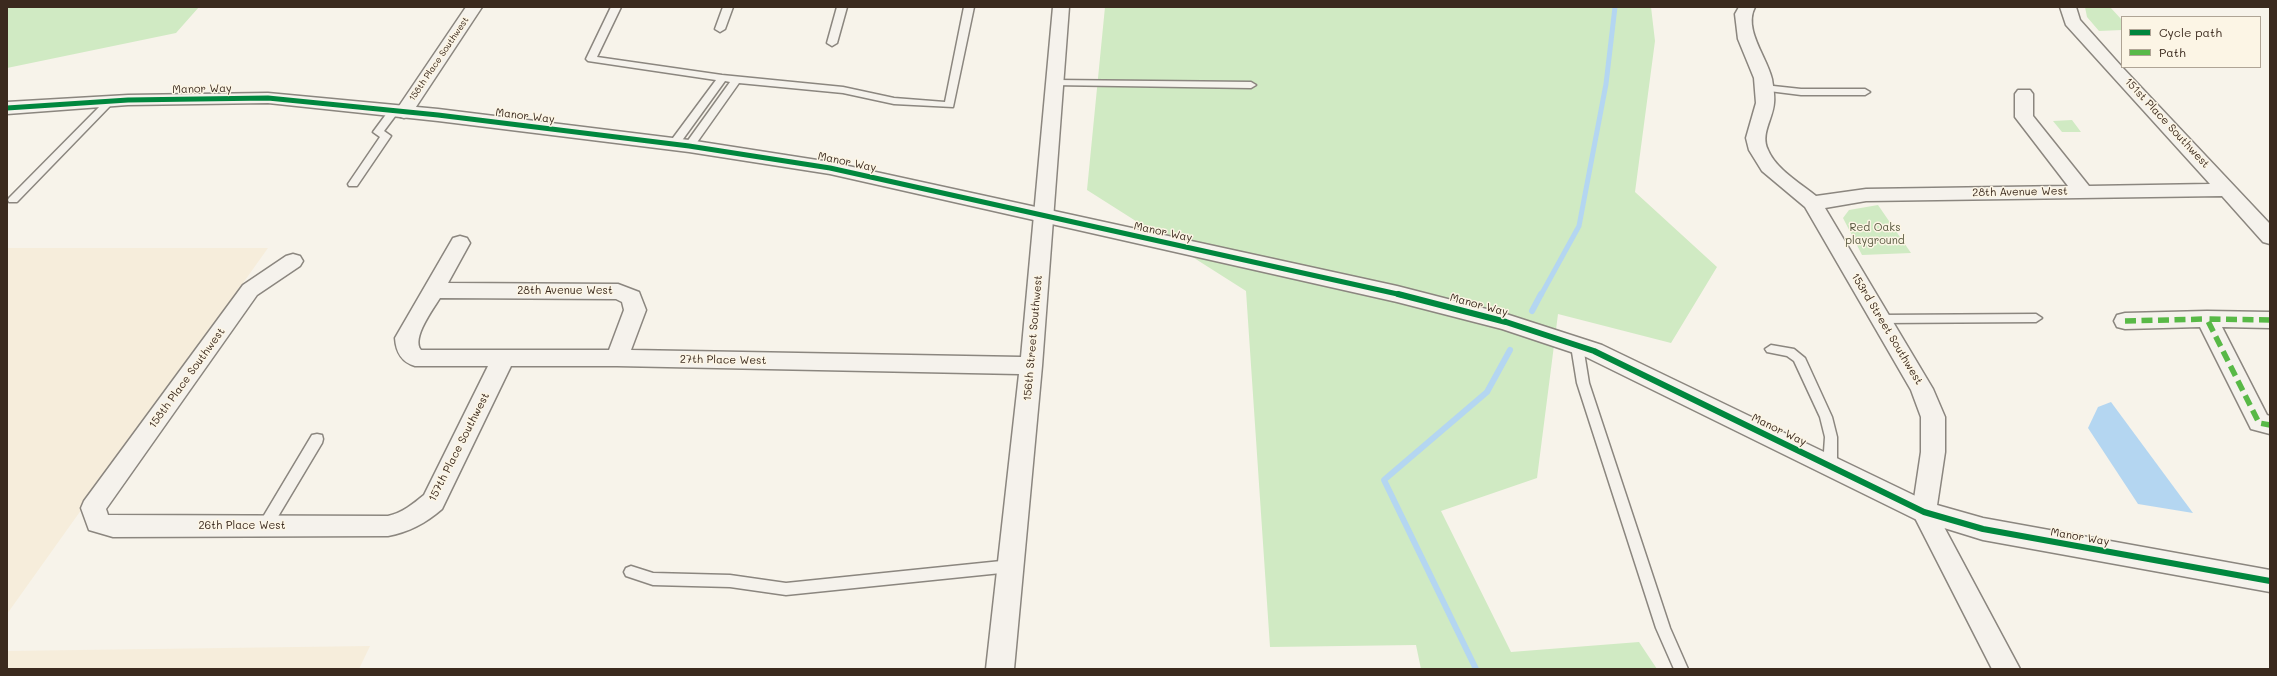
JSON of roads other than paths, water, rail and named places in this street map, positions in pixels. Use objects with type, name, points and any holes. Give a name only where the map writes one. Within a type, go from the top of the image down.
[{"type":"street","name":"158th Place Southwest","points":[[399,111],[474,7]]},
{"type":"street","name":"156th Street Southwest","points":[[1000,669],[1031,366],[1061,7]]},
{"type":"street","name":"153rd Street Southwest","points":[[1747,7],[1743,14],[1747,39],[1763,78],[1764,88],[1765,103],[1755,138],[1758,150],[1769,167],[1812,203],[1922,389],[1932,417],[1933,452],[1924,512]]},
{"type":"street","name":"151st Place Southwest","points":[[2068,7],[2072,20],[2270,237]]},
{"type":"street","points":[[2024,94],[2024,117],[2083,191]]},
{"type":"street","name":"Manor Way","points":[[7,108],[202,98],[268,98],[399,111],[682,145],[830,168],[1398,294],[1506,322],[1616,361],[1924,512],[1983,530],[2270,581]]},
{"type":"street","name":"28th Avenue West","points":[[1812,203],[1866,195],[2228,190]]},
{"type":"street","points":[[433,290],[460,243]]},
{"type":"street","name":"158th Place Southwest","points":[[93,508],[250,290],[293,260]]},
{"type":"street","name":"28th Avenue West","points":[[433,290],[618,292],[631,297],[635,310],[617,358]]},
{"type":"street","name":"27th Place West","points":[[433,290],[406,338],[407,348],[415,358],[617,358],[1031,366]]},
{"type":"street","points":[[2207,319],[2259,423],[2270,425]]},
{"type":"street","points":[[2125,321],[2207,319],[2270,320]]},
{"type":"street","name":"157th Place Southwest","points":[[402,524],[417,515],[433,502],[503,359]]},
{"type":"street","name":"26th Place West","points":[[93,508],[98,523],[113,527],[402,524]]},
{"type":"street","points":[[1924,512],[2006,669]]},
{"type":"lane","points":[[616,7],[590,59],[722,78],[843,90],[894,101],[949,105],[969,7]]},
{"type":"lane","points":[[720,29],[728,7]]},
{"type":"lane","points":[[832,43],[842,7]]},
{"type":"lane","points":[[682,145],[722,78]]},
{"type":"lane","points":[[682,145],[737,79]]},
{"type":"lane","points":[[1055,83],[1251,85]]},
{"type":"lane","points":[[1764,88],[1801,92],[1865,92]]},
{"type":"lane","points":[[13,200],[109,102]]},
{"type":"lane","points":[[353,184],[386,136],[378,132],[399,111]]},
{"type":"lane","points":[[1881,319],[2036,318]]},
{"type":"lane","points":[[1577,346],[1583,383],[1663,628],[1681,669]]},
{"type":"lane","points":[[1770,349],[1790,352],[1799,358],[1826,417],[1831,437],[1830,467]]},
{"type":"lane","points":[[265,526],[317,439]]},
{"type":"lane","points":[[632,572],[653,579],[730,581],[786,590],[1011,566]]},
{"type":"water","points":[[2111,402],[2193,513],[2138,504],[2088,428],[2098,407]]},
{"type":"waterway","points":[[1541,295],[1579,226],[1606,84],[1615,7]]},
{"type":"waterway","points":[[1532,311],[1541,294]]},
{"type":"waterway","points":[[1476,669],[1384,480],[1487,392],[1510,350]]},
{"type":"park label","name":"Red Oaks playground","points":[[1875,234]]}]
